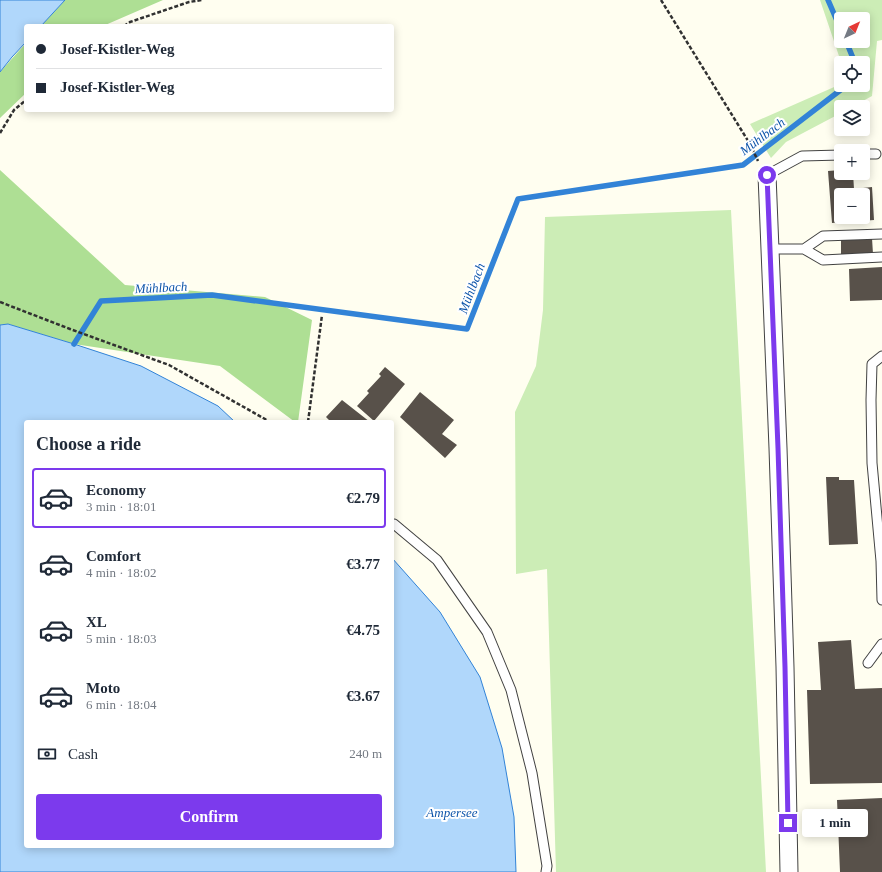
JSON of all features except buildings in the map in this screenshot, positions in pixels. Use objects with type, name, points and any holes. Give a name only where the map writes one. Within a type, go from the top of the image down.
[{"type":"street","points":[[763,170],[769,250],[778,448],[785,667],[789,872]]},
{"type":"lane","points":[[870,154],[876,154]]},
{"type":"lane","points":[[763,170],[802,156],[834,155]]},
{"type":"lane","points":[[804,249],[823,236],[882,234]]},
{"type":"lane","points":[[769,250],[804,249],[823,260],[882,257]]},
{"type":"lane","points":[[882,356],[872,364],[871,400],[872,463],[882,561],[882,600]]},
{"type":"lane","points":[[394,524],[437,560],[487,632],[512,690],[532,773],[546,872]]},
{"type":"lane","points":[[868,662],[882,644]]},
{"type":"path","points":[[127,24],[189,2],[202,0]]},
{"type":"path","points":[[661,0],[750,144],[763,170]]},
{"type":"path","points":[[0,133],[14,110],[24,102]]},
{"type":"path","points":[[0,302],[169,365],[266,420]]},
{"type":"path","points":[[308,420],[322,316]]},
{"type":"green space","points":[[65,0],[163,0],[108,24],[43,24]]},
{"type":"green space","points":[[820,0],[882,0],[882,40],[877,41],[872,96],[865,100],[834,100],[834,117],[786,142],[771,158],[750,124],[834,87],[834,92],[870,92],[870,56],[839,56],[836,48],[870,48],[870,12],[834,12],[834,41]]},
{"type":"green space","points":[[24,45],[24,95],[0,118],[0,72]]},
{"type":"green space","points":[[0,170],[125,285],[265,297],[312,320],[298,420],[292,420],[220,366],[74,344],[8,324],[0,325]]},
{"type":"green space","points":[[731,210],[766,872],[556,872],[547,569],[516,574],[515,412],[536,366],[543,310],[545,217]]},
{"type":"water","points":[[0,0],[65,0],[43,24],[24,24],[24,44],[0,72]]},
{"type":"water","name":"Ampersee","points":[[8,324],[141,366],[218,406],[233,420],[24,420],[24,848],[394,848],[394,560],[440,612],[480,677],[502,748],[514,817],[516,872],[0,872],[0,325]]},
{"type":"waterway","name":"Mühlbach","points":[[828,0],[834,14]]},
{"type":"waterway","name":"Mühlbach","points":[[849,48],[852,56]]},
{"type":"waterway","name":"Mühlbach","points":[[74,344],[101,301],[212,295],[467,329],[518,199],[743,165],[838,92]]},
{"type":"route","points":[[767,175],[778,448],[788,823]]}]
